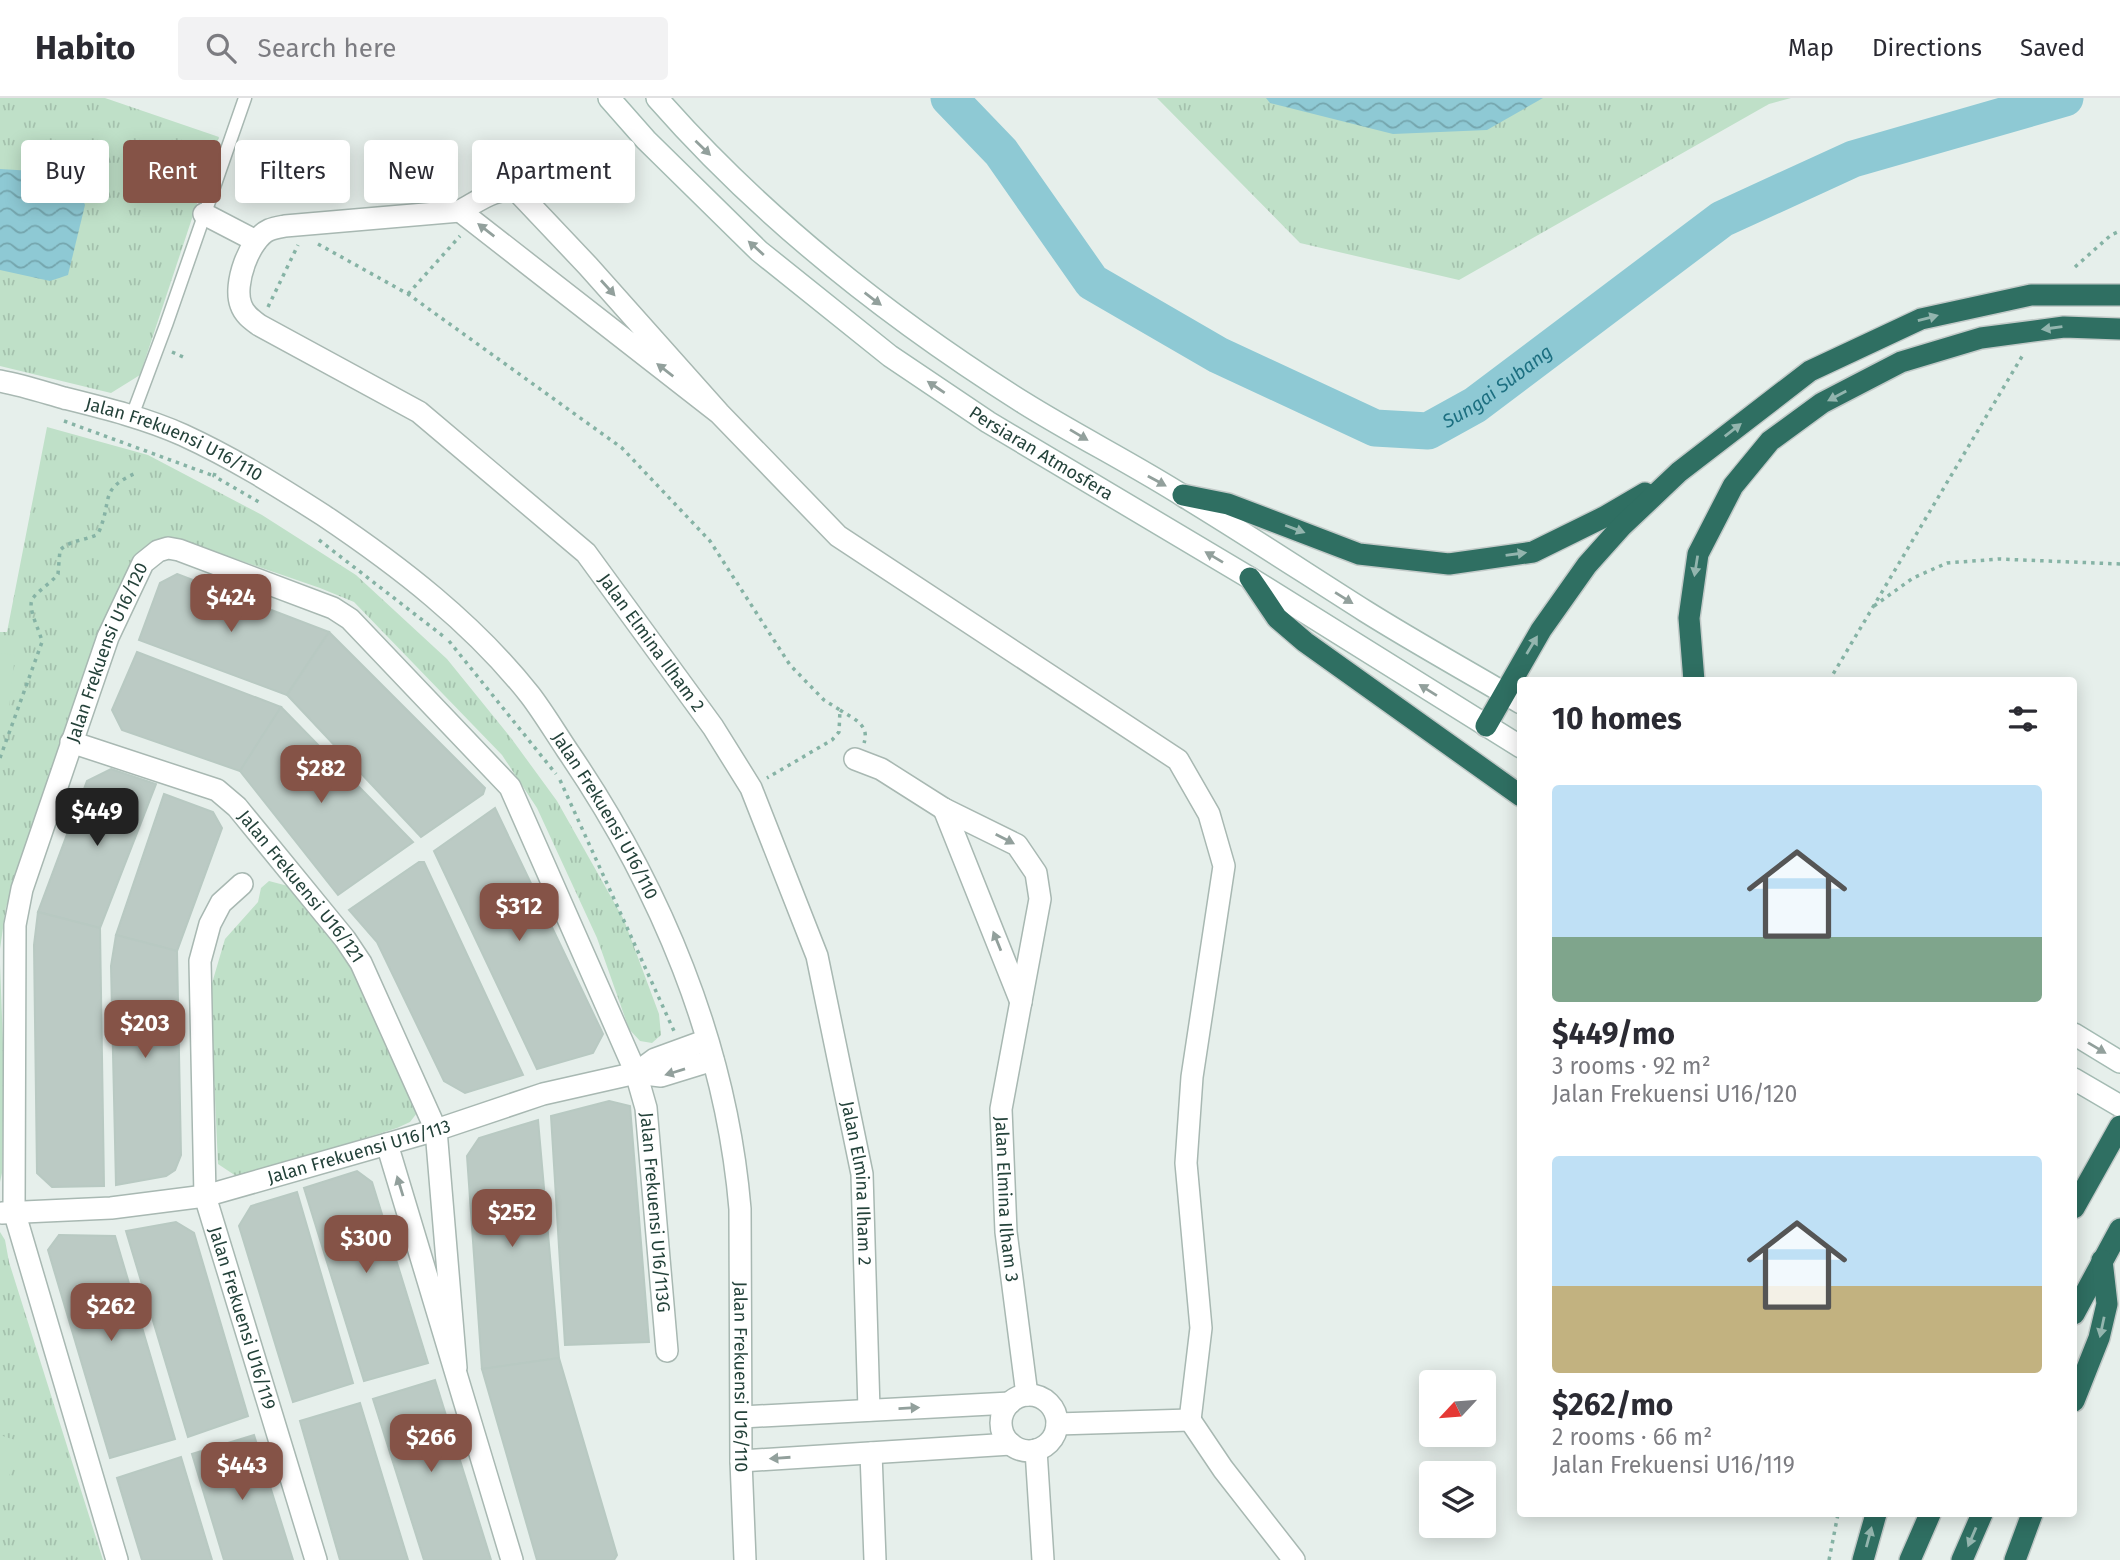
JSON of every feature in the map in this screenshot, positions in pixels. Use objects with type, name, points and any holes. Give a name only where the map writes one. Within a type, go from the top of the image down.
[{"type":"highway","points":[[1521,677],[1541,630],[1587,565],[1622,527],[1679,472],[1810,371],[1921,319],[2031,295],[2120,295]]},
{"type":"highway","points":[[1694,677],[1689,618],[1698,554],[1732,486],[1770,441],[1822,403],[1901,362],[1981,338],[2064,327],[2120,329]]},
{"type":"highway","points":[[1183,495],[1228,503],[1359,554],[1449,564],[1533,552],[1604,517],[1679,472]]},
{"type":"highway","points":[[1250,578],[1277,618],[1305,642],[1517,793]]},
{"type":"highway","points":[[1486,726],[1512,698]]},
{"type":"highway","points":[[2095,1168],[2120,1109]]},
{"type":"highway","points":[[2077,1202],[2120,1126]]},
{"type":"highway","points":[[2077,1308],[2120,1229]]},
{"type":"highway","points":[[2077,1393],[2099,1338],[2106,1304],[2102,1260]]},
{"type":"highway","points":[[1863,1560],[1875,1517]]},
{"type":"highway","points":[[1910,1560],[1929,1517]]},
{"type":"highway","points":[[1962,1560],[1981,1517]]},
{"type":"highway","points":[[2015,1560],[2031,1517]]},
{"type":"street","name":"Persiaran Atmosfera","points":[[609,98],[646,140],[759,251],[890,356],[988,422],[1250,578],[1517,745]]},
{"type":"street","name":"Persiaran Atmosfera","points":[[657,98],[692,138],[779,222],[912,329],[1026,404],[1183,495],[1367,612],[1512,698]]},
{"type":"street","points":[[204,214],[256,241],[267,230],[285,226],[467,216],[493,192],[506,189],[517,191],[719,413],[838,536],[1178,760],[1209,814],[1224,866],[1192,1077],[1186,1163],[1201,1328],[1190,1420],[1223,1469],[1294,1560]]},
{"type":"street","points":[[467,216],[719,413]]},
{"type":"street","name":"Jalan Elmina Ilham 2","points":[[256,241],[247,256],[238,290],[241,306],[248,317],[419,412],[586,553],[713,727],[751,788],[817,956],[862,1174],[869,1410]]},
{"type":"street","name":"Jalan Frekuensi U16/110","points":[[0,382],[132,416],[181,434],[266,478],[371,547],[460,618],[530,695],[582,772],[622,836],[674,943],[710,1050],[727,1115],[737,1168],[740,1209],[741,1461],[745,1560]]},
{"type":"street","name":"Jalan Frekuensi U16/120","points":[[7,1212],[15,925],[22,890],[71,742],[114,625],[142,563],[158,551],[168,548],[333,608],[350,619],[510,787],[636,1073]]},
{"type":"street","name":"Jalan Frekuensi U16/121","points":[[71,742],[217,790],[237,807],[361,962],[436,1130],[456,1368]]},
{"type":"street","name":"Jalan Elmina Ilham 3","points":[[855,759],[881,769],[944,808],[1017,845],[1036,873],[1040,899],[1001,1109],[1006,1232],[1019,1399]]},
{"type":"street","points":[[944,808],[1022,1004]]},
{"type":"street","name":"Jalan Frekuensi U16/119","points":[[242,884],[221,903],[210,924],[200,961],[205,1196],[316,1560]]},
{"type":"street","points":[[2077,1036],[2120,1062]]},
{"type":"street","name":"Jalan Frekuensi U16/113","points":[[7,1212],[111,1208],[205,1196],[436,1130],[543,1094],[636,1073],[661,1076],[710,1050]]},
{"type":"street","name":"Jalan Frekuensi U16/113G","points":[[636,1073],[646,1108],[667,1351]]},
{"type":"street","points":[[2077,1081],[2120,1109]]},
{"type":"street","points":[[387,1144],[512,1560]]},
{"type":"street","points":[[7,1212],[117,1560]]},
{"type":"street","points":[[741,1461],[1011,1444],[1027,1451],[1036,1450],[1051,1441],[1057,1424],[1051,1406],[1036,1396],[742,1417]]},
{"type":"street","points":[[1011,1444],[1002,1428],[1002,1419],[1019,1399]]},
{"type":"street","points":[[1057,1424],[1190,1420]]},
{"type":"street","points":[[1036,1450],[1043,1560]]},
{"type":"street","points":[[871,1453],[875,1560]]},
{"type":"lane","points":[[132,416],[245,98]]},
{"type":"path","points":[[408,295],[467,216]]},
{"type":"path","points":[[2076,267],[2111,235],[2120,231]]},
{"type":"path","points":[[314,242],[408,295],[622,448],[709,541],[790,665],[824,701],[859,722],[866,732],[864,743],[855,759]]},
{"type":"path","points":[[259,325],[300,243]]},
{"type":"path","points":[[1831,677],[2024,353]]},
{"type":"path","points":[[57,396],[52,412],[54,418],[214,476]]},
{"type":"path","points":[[0,758],[42,642],[40,629],[32,612],[33,598],[58,574],[60,550],[76,539],[92,538],[98,534],[111,487],[119,480],[138,472]]},
{"type":"path","points":[[1872,607],[1913,578],[1947,563],[1999,559],[2120,564]]},
{"type":"path","points":[[751,788],[832,740],[839,732],[840,710]]},
{"type":"path","points":[[1829,1560],[1837,1517]]},
{"type":"green space","points":[[0,98],[105,98],[219,137],[218,140],[123,140],[123,203],[197,203],[140,375],[111,393],[0,366]]},
{"type":"green space","points":[[1157,98],[1791,98],[1769,104],[1459,280],[1300,243]]},
{"type":"green space","points":[[47,427],[148,455],[262,515],[356,575],[447,659],[511,738],[557,801],[624,920],[659,1014],[661,1035],[652,1043],[640,1041],[629,1029],[597,938],[537,808],[502,755],[354,602],[172,537],[153,543],[137,557],[60,756],[6,907],[0,949],[0,632],[7,632]]},
{"type":"green space","points":[[0,653],[15,655],[9,709],[0,708]]},
{"type":"green space","points":[[269,881],[288,886],[348,959],[416,1103],[417,1113],[410,1122],[397,1128],[239,1178],[218,1164],[210,990],[225,939],[258,902],[261,888]]},
{"type":"green space","points":[[0,964],[4,1070],[0,1182]]},
{"type":"green space","points":[[0,1232],[5,1240],[9,1262],[103,1560],[0,1560]]},
{"type":"green space","points":[[0,1435],[21,1442],[6,1485],[0,1483]]},
{"type":"water","points":[[1266,98],[1543,98],[1487,130],[1393,134],[1270,103]]},
{"type":"water","points":[[0,169],[21,170],[21,203],[84,203],[68,275],[50,281],[0,270]]},
{"type":"building","points":[[177,574],[329,632],[287,695],[139,640],[160,583]]},
{"type":"building","points":[[329,632],[485,788],[483,794],[421,837],[287,695]]},
{"type":"building","points":[[137,652],[281,707],[240,771],[122,730],[112,710]]},
{"type":"building","points":[[281,707],[413,842],[338,895],[240,771]]},
{"type":"building","points":[[111,769],[156,784],[100,928],[38,912],[87,781]]},
{"type":"building","points":[[164,794],[213,812],[222,828],[177,951],[116,935]]},
{"type":"building","points":[[495,808],[603,1034],[593,1053],[537,1069],[434,851]]},
{"type":"building","points":[[419,862],[424,862],[523,1075],[465,1093],[444,1081],[377,942],[349,910]]},
{"type":"building","points":[[38,912],[100,928],[104,1186],[52,1187],[37,1173],[34,945]]},
{"type":"building","points":[[116,935],[177,951],[181,1155],[175,1170],[166,1176],[116,1185],[111,966]]},
{"type":"building","points":[[609,1101],[630,1106],[649,1342],[565,1345],[551,1116]]},
{"type":"building","points":[[538,1120],[559,1358],[482,1369],[467,1156],[479,1138]]},
{"type":"building","points":[[357,1171],[372,1182],[428,1363],[364,1381],[304,1188]]},
{"type":"building","points":[[297,1192],[353,1383],[293,1402],[239,1226],[251,1206]]},
{"type":"building","points":[[176,1222],[194,1233],[248,1416],[188,1437],[126,1231]]},
{"type":"building","points":[[59,1235],[115,1236],[175,1439],[110,1458],[48,1250]]},
{"type":"building","points":[[559,1358],[617,1555],[614,1560],[537,1560],[482,1369]]},
{"type":"building","points":[[435,1380],[491,1560],[424,1560],[373,1399]]},
{"type":"building","points":[[360,1403],[408,1560],[340,1560],[300,1421]]},
{"type":"building","points":[[254,1435],[293,1560],[224,1560],[192,1454]]},
{"type":"building","points":[[181,1457],[212,1560],[142,1560],[117,1478]]},
{"type":"waterway","name":"Sungai Subang","points":[[949,98],[1001,152],[1092,282],[1218,355],[1375,428],[1428,431],[1475,405],[1722,219],[1853,159],[2065,98]]}]
